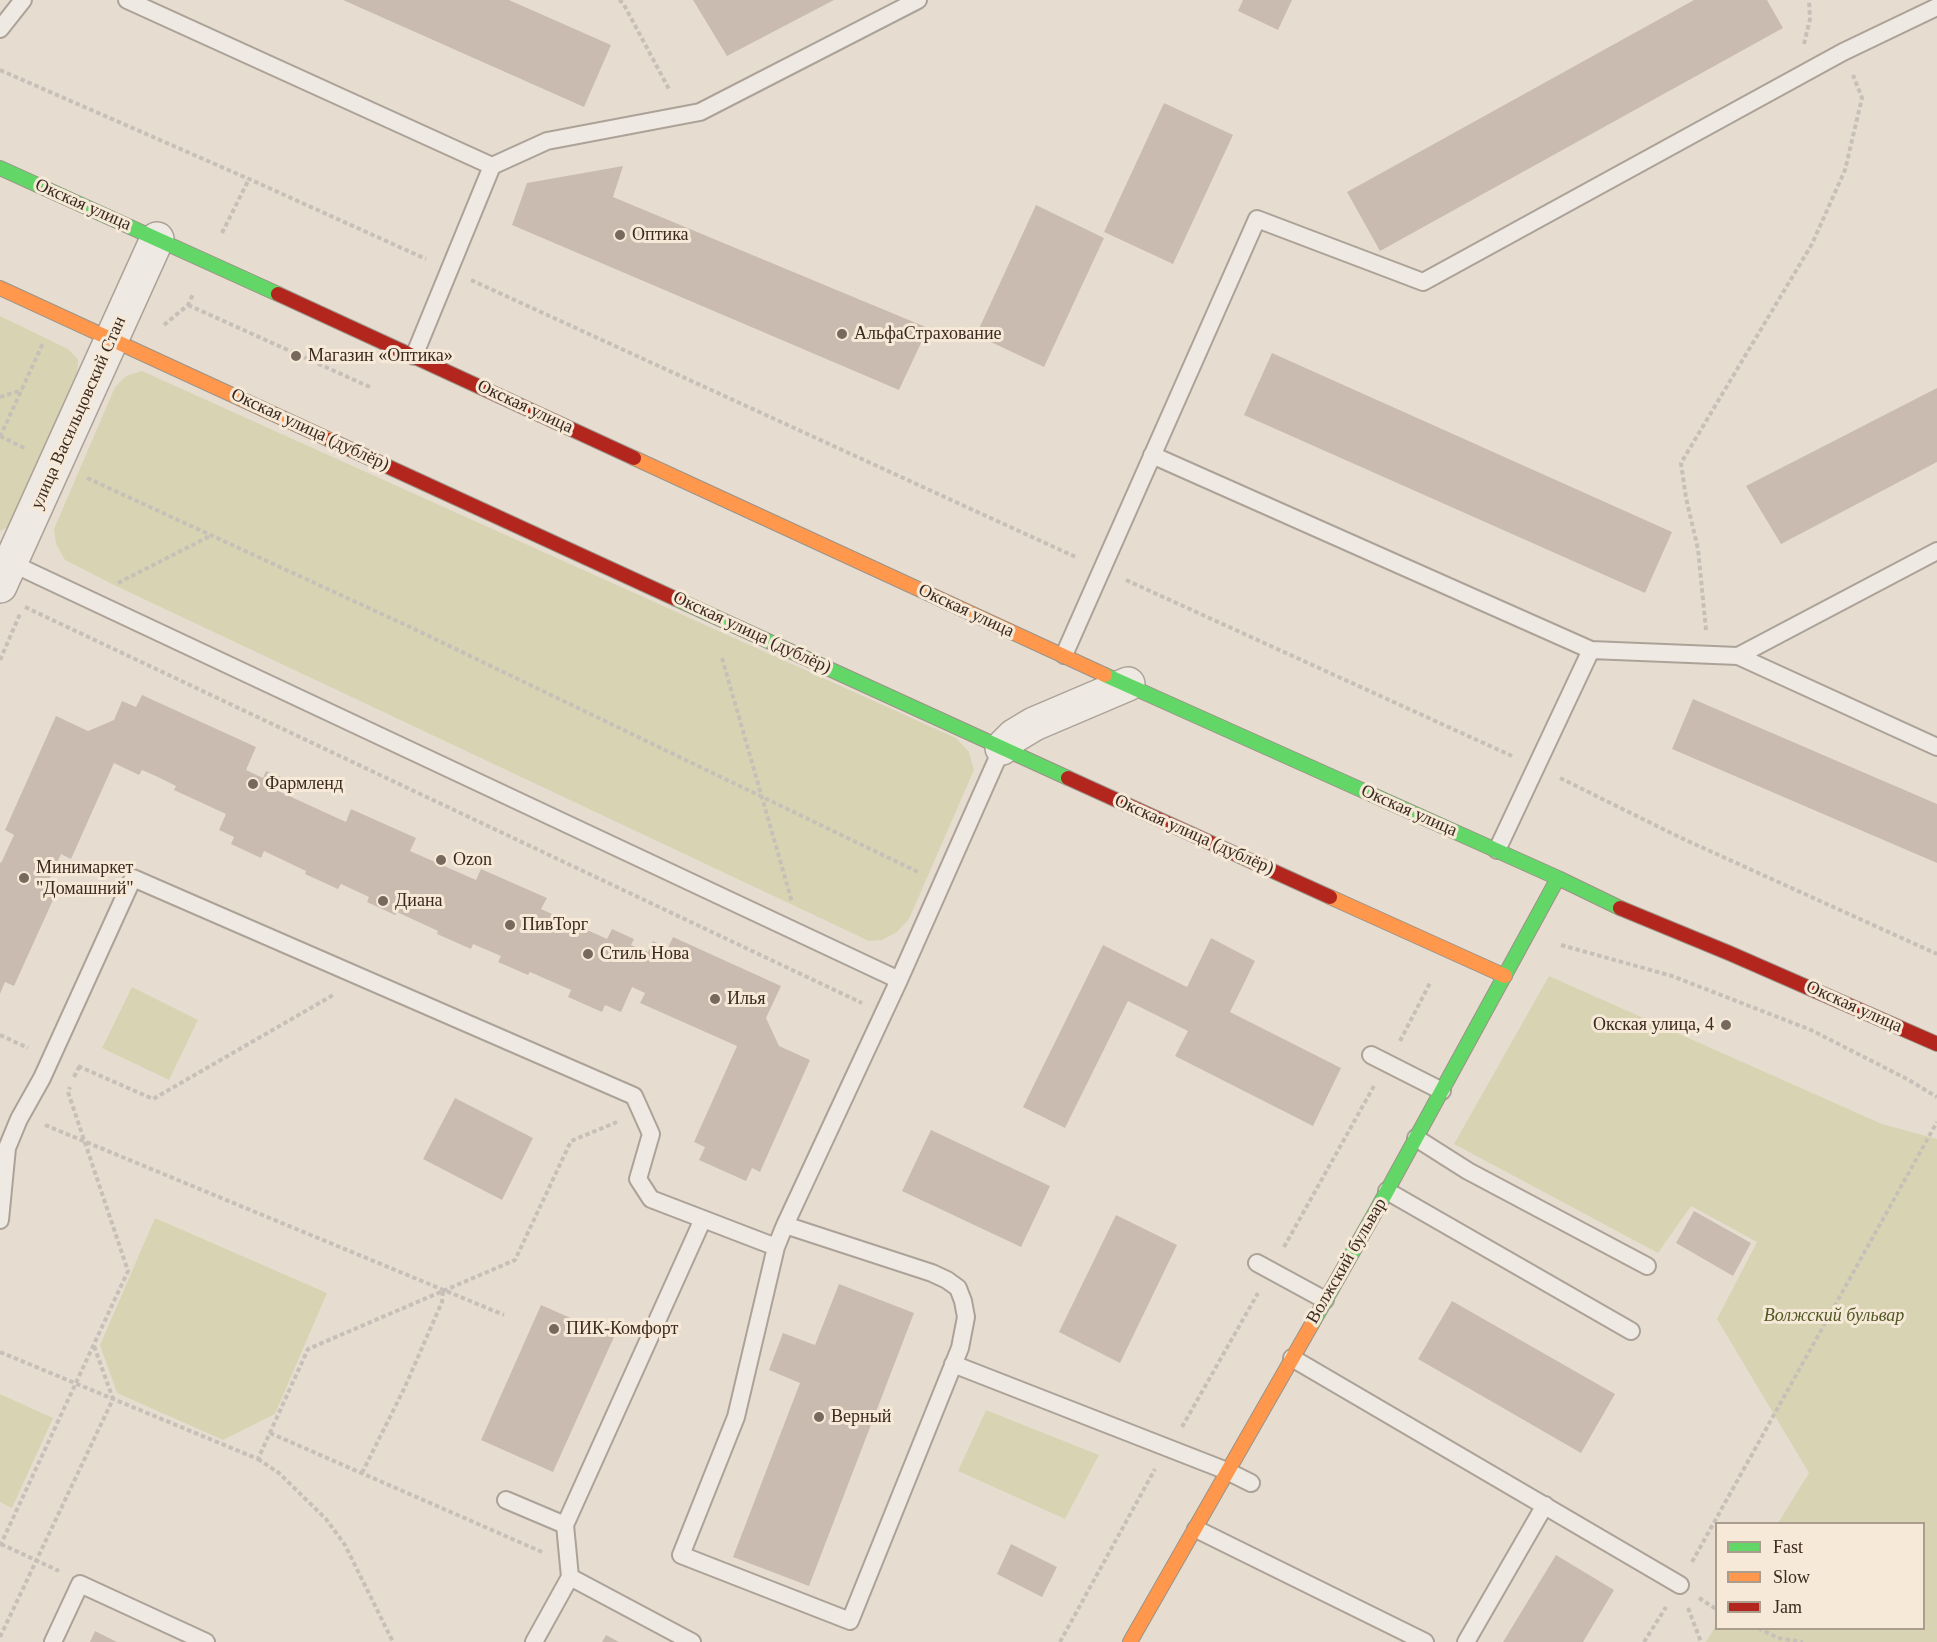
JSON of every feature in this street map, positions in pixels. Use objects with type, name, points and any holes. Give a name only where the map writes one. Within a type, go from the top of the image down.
[{"type":"street","name":"Окская улица","points":[[0,168],[1064,656],[1497,850],[1641,918],[1730,953],[1937,1044]]},
{"type":"street","name":"улица Васильцовский Стан","points":[[7,578],[157,239]]},
{"type":"street","name":"Окская улица (дублёр)","points":[[0,288],[1505,976]]},
{"type":"street","points":[[1002,748],[1014,736],[1034,724],[1128,684]]},
{"type":"street","name":"Волжский бульвар","points":[[1130,1642],[1387,1191],[1558,878]]},
{"type":"lane","points":[[0,29],[22,0]]},
{"type":"lane","points":[[127,0],[492,166]]},
{"type":"lane","points":[[414,356],[492,166],[547,141],[700,112],[918,0]]},
{"type":"lane","points":[[1064,656],[1257,219],[1423,282],[1843,52],[1937,7]]},
{"type":"lane","points":[[1152,455],[1592,650],[1738,656],[1937,747]]},
{"type":"lane","points":[[1738,656],[1937,551]]},
{"type":"lane","points":[[7,578],[87,599],[899,980]]},
{"type":"lane","points":[[1497,850],[1592,650]]},
{"type":"lane","points":[[785,1225],[932,1273],[947,1280],[958,1288],[966,1317],[960,1348],[850,1621],[681,1555],[736,1417],[776,1247],[785,1225],[899,980],[1002,748]]},
{"type":"lane","points":[[0,1220],[11,1126],[42,1078],[133,879],[634,1096],[651,1134],[638,1179],[651,1199],[776,1247]]},
{"type":"lane","points":[[1371,1055],[1442,1090]]},
{"type":"lane","points":[[1416,1138],[1468,1171],[1647,1266]]},
{"type":"lane","points":[[1387,1191],[1631,1331]]},
{"type":"lane","points":[[534,1642],[568,1570],[565,1525],[703,1219]]},
{"type":"lane","points":[[1257,1263],[1325,1299]]},
{"type":"lane","points":[[1292,1358],[1680,1585]]},
{"type":"lane","points":[[953,1365],[1227,1471],[1251,1483]]},
{"type":"lane","points":[[506,1500],[565,1525]]},
{"type":"lane","points":[[1466,1642],[1545,1505]]},
{"type":"lane","points":[[1196,1529],[1425,1642]]},
{"type":"lane","points":[[568,1570],[692,1642]]},
{"type":"lane","points":[[53,1642],[80,1584],[206,1642]]},
{"type":"path","points":[[619,0],[623,3],[684,115]]},
{"type":"path","points":[[1796,78],[1809,19],[1809,0]]},
{"type":"path","points":[[1708,655],[1698,549],[1686,498],[1681,463],[1812,243],[1845,170],[1862,98],[1843,52]]},
{"type":"path","points":[[0,70],[249,179],[1536,766],[1678,837],[1937,954]]},
{"type":"path","points":[[188,305],[372,388]]},
{"type":"path","points":[[56,314],[0,436],[210,536],[410,627],[942,884]]},
{"type":"path","points":[[0,397],[22,390]]},
{"type":"path","points":[[87,599],[210,536]]},
{"type":"path","points":[[7,578],[884,1013]]},
{"type":"path","points":[[708,613],[802,934]]},
{"type":"path","points":[[1561,945],[1672,976],[1811,1030],[1907,1079],[1937,1097]]},
{"type":"path","points":[[0,1035],[153,1099],[362,978]]},
{"type":"path","points":[[79,1067],[68,1092],[128,1271],[0,1545],[70,1576],[80,1584]]},
{"type":"path","points":[[258,1459],[308,1349],[515,1260],[571,1141],[641,1113]]},
{"type":"path","points":[[11,1126],[35,1121],[504,1316]]},
{"type":"path","points":[[1644,1642],[1680,1585],[1937,1122]]},
{"type":"path","points":[[362,1473],[404,1389],[442,1302],[444,1290]]},
{"type":"path","points":[[1,1634],[113,1399],[93,1344]]},
{"type":"path","points":[[0,1352],[258,1459],[279,1473],[326,1519],[345,1545],[393,1642]]},
{"type":"path","points":[[270,1432],[568,1570]]},
{"type":"path","points":[[1680,1585],[1701,1642]]},
{"type":"path","points":[[1760,1630],[1778,1638],[1803,1642]]},
{"type":"green space","points":[[0,316],[68,349],[78,359],[77,375],[12,525],[0,531]]},
{"type":"green space","points":[[142,371],[956,738],[969,752],[974,770],[909,919],[897,932],[882,940],[869,941],[65,560],[56,544],[54,529],[115,387],[126,376]]},
{"type":"green space","name":"Волжский бульвар","points":[[1549,976],[1882,1124],[1937,1139],[1937,1642],[1706,1642],[1715,1627],[1715,1630],[1925,1630],[1925,1522],[1779,1522],[1809,1473],[1717,1319],[1757,1242],[1691,1206],[1658,1253],[1454,1144]]},
{"type":"green space","points":[[132,987],[198,1020],[169,1080],[102,1048]]},
{"type":"green space","points":[[155,1218],[327,1293],[275,1414],[223,1440],[117,1393],[100,1345]]},
{"type":"green space","points":[[0,1394],[53,1418],[12,1508],[0,1502]]},
{"type":"green space","points":[[986,1410],[1099,1455],[1065,1519],[958,1471]]},
{"type":"building","points":[[343,0],[509,0],[611,45],[584,107]]},
{"type":"building","points":[[693,0],[834,0],[727,56]]},
{"type":"building","points":[[1243,0],[1292,0],[1278,30],[1238,11]]},
{"type":"building","points":[[1694,0],[1767,0],[1783,28],[1380,251],[1347,192]]},
{"type":"building","points":[[1164,103],[1233,135],[1173,264],[1104,232]]},
{"type":"building","points":[[623,166],[613,197],[928,328],[899,390],[512,225],[527,183]]},
{"type":"building","points":[[1036,205],[1104,238],[1044,367],[976,335]]},
{"type":"building","points":[[1272,353],[1672,532],[1645,593],[1244,415]]},
{"type":"building","points":[[1937,388],[1937,462],[1781,544],[1746,486]]},
{"type":"building","points":[[142,695],[256,747],[246,770],[263,778],[266,771],[281,777],[276,790],[346,822],[351,809],[416,838],[410,851],[476,880],[481,869],[547,898],[541,909],[607,939],[612,929],[634,939],[631,945],[648,952],[653,941],[668,948],[673,937],[781,986],[766,1018],[779,1046],[810,1060],[760,1172],[752,1168],[746,1181],[699,1160],[705,1147],[694,1142],[737,1046],[640,1003],[645,993],[632,987],[621,1012],[605,1005],[602,1012],[568,997],[571,990],[530,972],[528,975],[498,962],[501,956],[473,944],[471,949],[437,934],[438,931],[397,912],[395,915],[367,902],[369,897],[341,884],[338,889],[264,851],[261,858],[231,844],[234,837],[219,830],[226,814],[174,790],[176,786],[158,777],[142,770],[139,775],[114,763],[71,859],[61,854],[47,884],[58,889],[14,986],[5,982],[0,994],[0,862],[14,835],[5,830],[56,716],[88,731],[114,720],[122,701],[136,707]]},
{"type":"building","points":[[1693,699],[1937,804],[1937,863],[1672,749]]},
{"type":"building","points":[[1211,938],[1255,961],[1230,1012],[1341,1068],[1313,1126],[1175,1056],[1188,1031],[1128,1001],[1065,1128],[1023,1107],[1103,945],[1187,987]]},
{"type":"building","points":[[455,1098],[533,1138],[502,1200],[423,1159]]},
{"type":"building","points":[[931,1130],[1050,1186],[1021,1247],[902,1191]]},
{"type":"building","points":[[1694,1211],[1751,1243],[1733,1276],[1676,1243]]},
{"type":"building","points":[[1116,1215],[1177,1245],[1120,1363],[1059,1332]]},
{"type":"building","points":[[839,1284],[914,1313],[809,1586],[733,1557],[800,1383],[769,1370],[783,1333],[815,1345]]},
{"type":"building","points":[[1452,1301],[1615,1394],[1581,1453],[1418,1359]]},
{"type":"building","points":[[541,1305],[614,1337],[553,1472],[481,1440]]},
{"type":"building","points":[[1011,1544],[1057,1567],[1042,1597],[997,1574]]},
{"type":"building","points":[[1556,1555],[1614,1590],[1583,1642],[1503,1642]]},
{"type":"building","points":[[95,1631],[117,1642],[90,1642]]},
{"type":"building","points":[[606,1635],[619,1642],[602,1642]]},
{"type":"traffic: fast","points":[[0,168],[278,294]]},
{"type":"traffic: fast","points":[[676,599],[1068,778]]},
{"type":"traffic: fast","points":[[1105,675],[1620,908]]},
{"type":"traffic: fast","points":[[1312,1324],[1558,878]]},
{"type":"traffic: slow","points":[[0,288],[330,440]]},
{"type":"traffic: slow","points":[[634,458],[1105,675]]},
{"type":"traffic: slow","points":[[1330,897],[1505,976]]},
{"type":"traffic: slow","points":[[1130,1642],[1312,1324]]},
{"type":"traffic: jam","points":[[278,294],[634,458]]},
{"type":"traffic: jam","points":[[330,440],[676,599]]},
{"type":"traffic: jam","points":[[1068,778],[1330,897]]},
{"type":"traffic: jam","points":[[1620,908],[1937,1044]]},
{"type":"place","name":"Оптика","points":[[620,235]]},
{"type":"place","name":"АльфаСтрахование","points":[[842,334]]},
{"type":"place","name":"Магазин «Оптика»","points":[[296,356]]},
{"type":"place","name":"Фармленд","points":[[253,784]]},
{"type":"place","name":"Ozon","points":[[441,860]]},
{"type":"place","name":"Минимаркет \"Домашний\"","points":[[24,878]]},
{"type":"place","name":"Диана","points":[[383,901]]},
{"type":"place","name":"ПивТорг","points":[[510,925]]},
{"type":"place","name":"Стиль Нова","points":[[588,954]]},
{"type":"place","name":"Илья","points":[[715,999]]},
{"type":"place","name":"Окская улица, 4","points":[[1726,1025]]},
{"type":"place","name":"ПИК-Комфорт","points":[[554,1329]]},
{"type":"place","name":"Верный","points":[[819,1417]]}]
